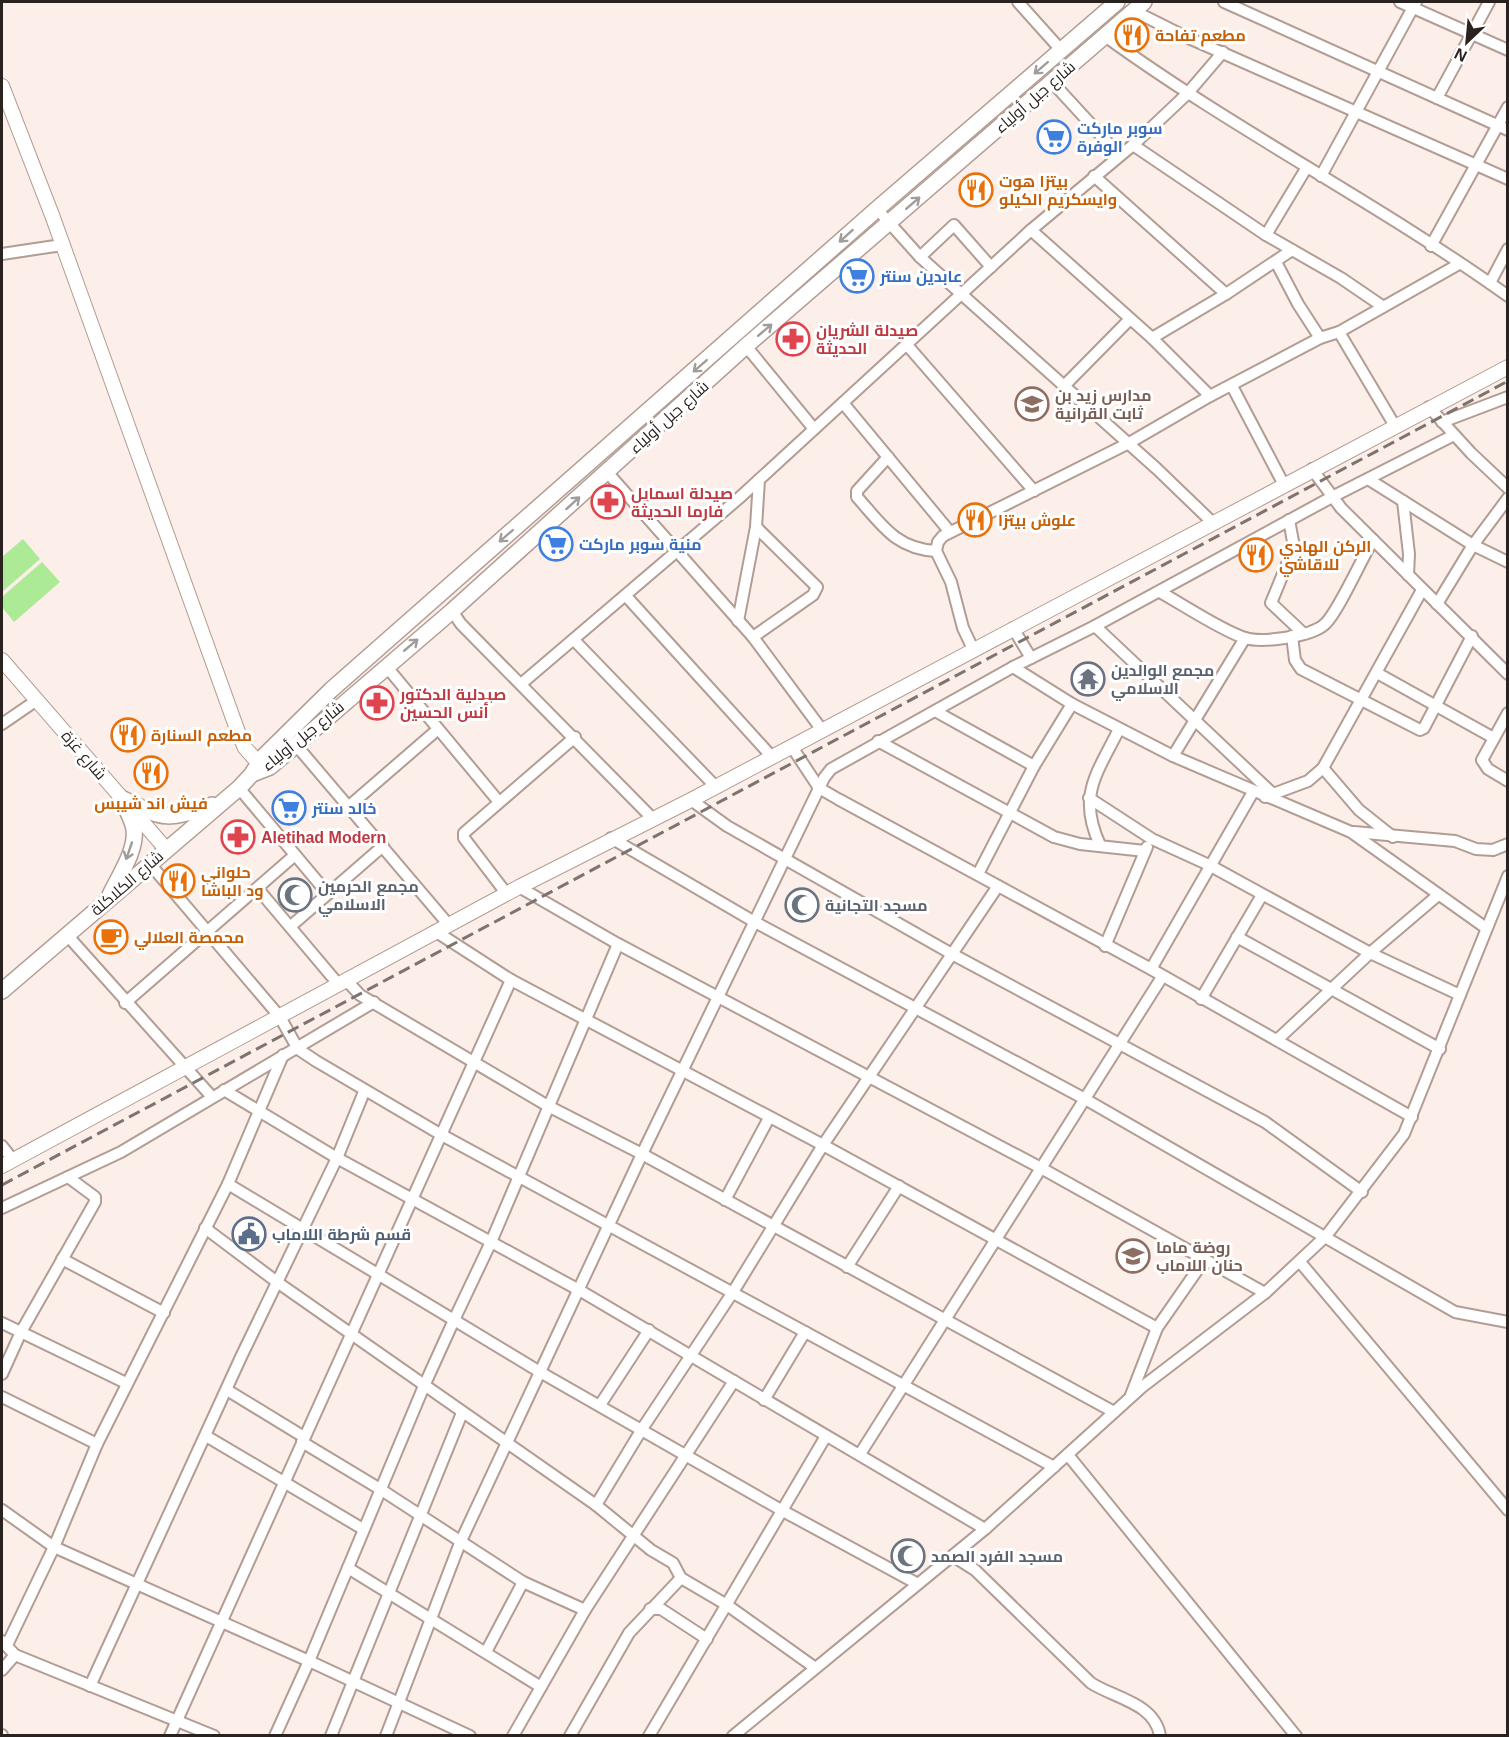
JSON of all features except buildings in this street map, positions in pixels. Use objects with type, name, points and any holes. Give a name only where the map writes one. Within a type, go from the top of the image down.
[{"type":"main road","name":"شارع جبل أولياء","points":[[258,769],[332,690],[877,208],[1117,2]]},
{"type":"main road","name":"شارع جبل أولياء","points":[[258,769],[296,745],[452,611],[746,346],[1053,83],[1139,6]]},
{"type":"main road","name":"شارع الكلاكلة","points":[[2,991],[239,788],[258,769]]},
{"type":"main road","points":[[121,798],[148,812],[169,818],[221,802]]},
{"type":"main road","points":[[106,902],[129,853],[134,836],[132,820],[121,798]]},
{"type":"street","points":[[1018,2],[1062,50]]},
{"type":"street","points":[[1224,2],[1502,128]]},
{"type":"street","points":[[1400,2],[1415,4],[1470,35],[1508,50]]},
{"type":"street","points":[[1437,99],[1489,2]]},
{"type":"street","points":[[1321,176],[1415,4]]},
{"type":"street","points":[[1139,6],[1223,52],[1508,179]]},
{"type":"street","points":[[1105,36],[1187,94],[1307,167],[1508,296]]},
{"type":"street","points":[[521,684],[759,480],[1031,230],[1133,145],[1187,94],[1223,52]]},
{"type":"street","points":[[1053,83],[1119,155]]},
{"type":"street","points":[[2,86],[238,732],[258,769]]},
{"type":"street","points":[[1431,246],[1475,165],[1502,128],[1508,107]]},
{"type":"street","points":[[1133,145],[1266,235],[1382,306]]},
{"type":"street","points":[[1266,235],[1307,167]]},
{"type":"street","points":[[1094,176],[1226,294]]},
{"type":"street","points":[[877,208],[920,257],[1129,443],[1212,522]]},
{"type":"street","points":[[920,257],[954,225],[991,267]]},
{"type":"street","points":[[1031,230],[1152,338],[1210,396]]},
{"type":"street","points":[[2,254],[62,245]]},
{"type":"street","points":[[1490,283],[1508,249]]},
{"type":"street","points":[[1152,338],[1226,294],[1292,250]]},
{"type":"street","points":[[1276,262],[1298,304],[1320,338]]},
{"type":"street","points":[[973,649],[963,628],[951,582],[936,551],[938,542],[950,532],[1129,443],[1210,396],[1320,338],[1339,332],[1459,264]]},
{"type":"street","points":[[1064,386],[1130,319]]},
{"type":"street","points":[[1339,332],[1395,426]]},
{"type":"street","points":[[907,345],[1034,491]]},
{"type":"street","points":[[746,346],[814,429]]},
{"type":"street","points":[[2,1146],[7,1163],[519,886],[792,747],[1212,522],[1508,367]]},
{"type":"street","points":[[1232,386],[1284,484]]},
{"type":"street","points":[[1442,422],[1508,397]]},
{"type":"street","points":[[843,403],[950,532]]},
{"type":"street","points":[[1429,407],[1508,488]]},
{"type":"street","points":[[386,1736],[460,1543],[681,1071],[819,788],[831,769],[1013,667],[1160,592],[1332,497],[1454,435]]},
{"type":"street","points":[[888,457],[861,485],[857,491],[857,497],[898,541],[916,549],[936,551]]},
{"type":"street","points":[[1312,469],[1332,497],[1373,540],[1508,674]]},
{"type":"street","points":[[607,472],[753,637],[822,730]]},
{"type":"street","points":[[738,621],[756,527],[759,480]]},
{"type":"street","points":[[1368,480],[1473,545],[1508,562]]},
{"type":"street","points":[[1437,604],[1473,545],[1508,498]]},
{"type":"street","points":[[1403,501],[1409,554],[1408,576]]},
{"type":"street","points":[[1289,520],[1293,552],[1271,603],[1304,634]]},
{"type":"street","points":[[753,637],[813,595],[817,587],[756,527]]},
{"type":"street","points":[[1160,592],[1245,638],[1304,634],[1319,628],[1330,617],[1373,540]]},
{"type":"street","points":[[1269,795],[1308,781],[1323,768],[1422,590]]},
{"type":"street","points":[[626,596],[772,757]]},
{"type":"street","points":[[452,611],[461,624],[652,819]]},
{"type":"street","points":[[1095,626],[1195,720],[1269,795]]},
{"type":"street","points":[[1013,628],[1031,658]]},
{"type":"street","points":[[1292,636],[1295,660],[1301,669],[1420,730],[1425,728],[1472,636]]},
{"type":"street","points":[[1173,756],[1245,638]]},
{"type":"street","points":[[574,640],[715,786]]},
{"type":"street","name":"شارع غزة","points":[[2,660],[166,849]]},
{"type":"street","points":[[386,666],[499,802]]},
{"type":"street","points":[[1013,667],[1072,704],[1173,756],[1253,792],[1269,795],[1351,832],[1437,896],[1486,928]]},
{"type":"street","points":[[1377,673],[1492,737]]},
{"type":"street","points":[[2,724],[37,700]]},
{"type":"street","points":[[978,874],[1034,766],[1072,704]]},
{"type":"street","points":[[935,711],[1034,766]]},
{"type":"street","points":[[1508,713],[1492,737],[1482,760],[1483,765],[1508,781]]},
{"type":"street","points":[[1100,845],[1090,819],[1089,798],[1119,729]]},
{"type":"street","points":[[348,807],[437,730]]},
{"type":"street","points":[[506,894],[463,835],[574,737]]},
{"type":"street","points":[[878,741],[1054,837],[1080,844],[1145,851]]},
{"type":"street","points":[[296,745],[383,846],[441,928],[511,980],[824,1145],[1157,1328]]},
{"type":"street","points":[[792,747],[819,788],[1105,946],[1151,969],[1412,1118]]},
{"type":"street","points":[[1323,768],[1359,810],[1393,837]]},
{"type":"street","points":[[239,788],[328,894]]},
{"type":"street","points":[[1151,969],[1253,792]]},
{"type":"street","points":[[1089,798],[1152,839],[1209,865],[1370,953],[1460,995]]},
{"type":"street","points":[[690,800],[785,860],[952,954],[1272,1126],[1362,1191]]},
{"type":"street","points":[[1351,832],[1455,841],[1476,849],[1493,850],[1508,844]]},
{"type":"street","points":[[610,838],[753,921],[1085,1099],[1455,1312],[1508,1322]]},
{"type":"street","points":[[1105,946],[1152,839]]},
{"type":"street","points":[[291,926],[383,846]]},
{"type":"street","points":[[125,1003],[295,855]]},
{"type":"street","points":[[150,864],[206,933],[280,1017],[298,1049],[364,1092],[609,1224],[903,1387],[1054,1467]]},
{"type":"street","points":[[733,1736],[814,1666],[985,1529],[1131,1397],[1265,1293],[1326,1236],[1391,1154],[1412,1118],[1508,876]]},
{"type":"street","points":[[519,886],[618,944],[1041,1168],[1265,1293]]},
{"type":"street","points":[[596,1505],[642,1429],[733,1292],[868,1077],[998,886]]},
{"type":"street","points":[[258,889],[343,983],[360,995],[548,1106],[642,1154],[1114,1412]]},
{"type":"street","points":[[1201,999],[1262,895]]},
{"type":"street","points":[[1277,1040],[1370,953],[1437,896]]},
{"type":"street","points":[[67,935],[183,1068],[212,1097]]},
{"type":"street","points":[[1237,938],[1440,1049]]},
{"type":"street","points":[[275,1736],[309,1661],[424,1386],[491,1242],[618,944]]},
{"type":"street","points":[[860,1454],[1162,976]]},
{"type":"street","points":[[170,1736],[282,1483],[379,1276],[440,1134],[511,980]]},
{"type":"street","points":[[2,1208],[121,1152],[374,1002]]},
{"type":"street","points":[[214,1736],[178,1719],[15,1655],[4,1643],[54,1546],[97,1443],[126,1383],[228,1184],[283,1055]]},
{"type":"street","points":[[224,1090],[337,1158],[412,1197],[649,1330],[985,1529]]},
{"type":"street","points":[[90,1686],[277,1282],[337,1158],[364,1092]]},
{"type":"street","points":[[725,1200],[769,1118]]},
{"type":"street","points":[[2,1374],[21,1332],[96,1199],[68,1177]]},
{"type":"street","points":[[228,1184],[540,1372],[783,1511],[916,1583]]},
{"type":"street","points":[[848,1267],[899,1186]]},
{"type":"street","points":[[205,1228],[351,1335],[596,1505],[673,1563],[681,1578],[728,1605],[814,1666]]},
{"type":"street","points":[[62,1258],[164,1312]]},
{"type":"street","points":[[1131,1397],[1157,1328],[1205,1259]]},
{"type":"street","points":[[1300,1262],[1508,1510]]},
{"type":"street","points":[[2,1323],[126,1383]]},
{"type":"street","points":[[600,1405],[649,1330]]},
{"type":"street","points":[[764,1400],[805,1332]]},
{"type":"street","points":[[513,1736],[585,1610],[734,1381]]},
{"type":"street","points":[[228,1390],[421,1518],[523,1582],[585,1610]]},
{"type":"street","points":[[2,1397],[97,1443]]},
{"type":"street","points":[[331,1736],[351,1681],[421,1518],[462,1413]]},
{"type":"street","points":[[206,1436],[363,1529]]},
{"type":"street","points":[[649,1736],[826,1436]]},
{"type":"street","points":[[1068,1455],[1296,1736]]},
{"type":"street","points":[[2,1510],[54,1546],[470,1736]]},
{"type":"street","points":[[953,1556],[975,1570],[1091,1683],[1108,1695],[1131,1701],[1148,1713],[1159,1729],[1160,1736]]},
{"type":"street","points":[[348,1568],[541,1687]]},
{"type":"street","points":[[570,1736],[629,1633],[681,1578]]},
{"type":"street","points":[[486,1652],[523,1582]]},
{"type":"street","points":[[650,1609],[661,1610],[706,1639]]},
{"type":"street","points":[[2,1670],[15,1655]]},
{"type":"green space","points":[[23,539],[40,559],[2,592],[2,557]]},
{"type":"green space","points":[[42,562],[60,582],[14,622],[2,607],[2,597]]},
{"type":"railway","points":[[2,1185],[1508,381]]},
{"type":"place","name":"مطعم تفاحة","points":[[1132,35]]},
{"type":"place","name":"سوبر ماركت الوفرة","points":[[1054,137]]},
{"type":"place","name":"بيتزا هوت وايسكريم الكيلو","points":[[976,190]]},
{"type":"place","name":"عابدين سنتر","points":[[857,276]]},
{"type":"place","name":"صيدلة الشريان الحديثة","points":[[793,339]]},
{"type":"place","name":"مدارس زيد بن ثابت القرانية","points":[[1032,404]]},
{"type":"place","name":"صيدلة اسمايل فارما الحديثة","points":[[608,502]]},
{"type":"place","name":"علوش بيتزا","points":[[975,520]]},
{"type":"place","name":"منية سوبر ماركت","points":[[556,544]]},
{"type":"place","name":"الركن الهادي للاقاشي","points":[[1256,555]]},
{"type":"place","name":"مجمع الوالدين الاسلامي","points":[[1088,679]]},
{"type":"place","name":"صيدلية الدكتور أنس الحسين","points":[[377,703]]},
{"type":"place","name":"مطعم السنارة","points":[[128,735]]},
{"type":"place","name":"فيش اند شيبس","points":[[151,773]]},
{"type":"place","name":"خالد سنتر","points":[[289,808]]},
{"type":"place","name":"Aletihad Modern","points":[[238,837]]},
{"type":"place","name":"حلواني ود الباشا","points":[[178,881]]},
{"type":"place","name":"مجمع الحرمين الاسلامي","points":[[295,895]]},
{"type":"place","name":"مسجد التجانية","points":[[802,905]]},
{"type":"place","name":"محمصة العلالي","points":[[111,937]]},
{"type":"place","name":"قسم شرطة اللاماب","points":[[249,1234]]},
{"type":"place","name":"روضة ماما حنان اللاماب","points":[[1133,1256]]},
{"type":"place","name":"مسجد الفرد الصمد","points":[[908,1556]]}]
